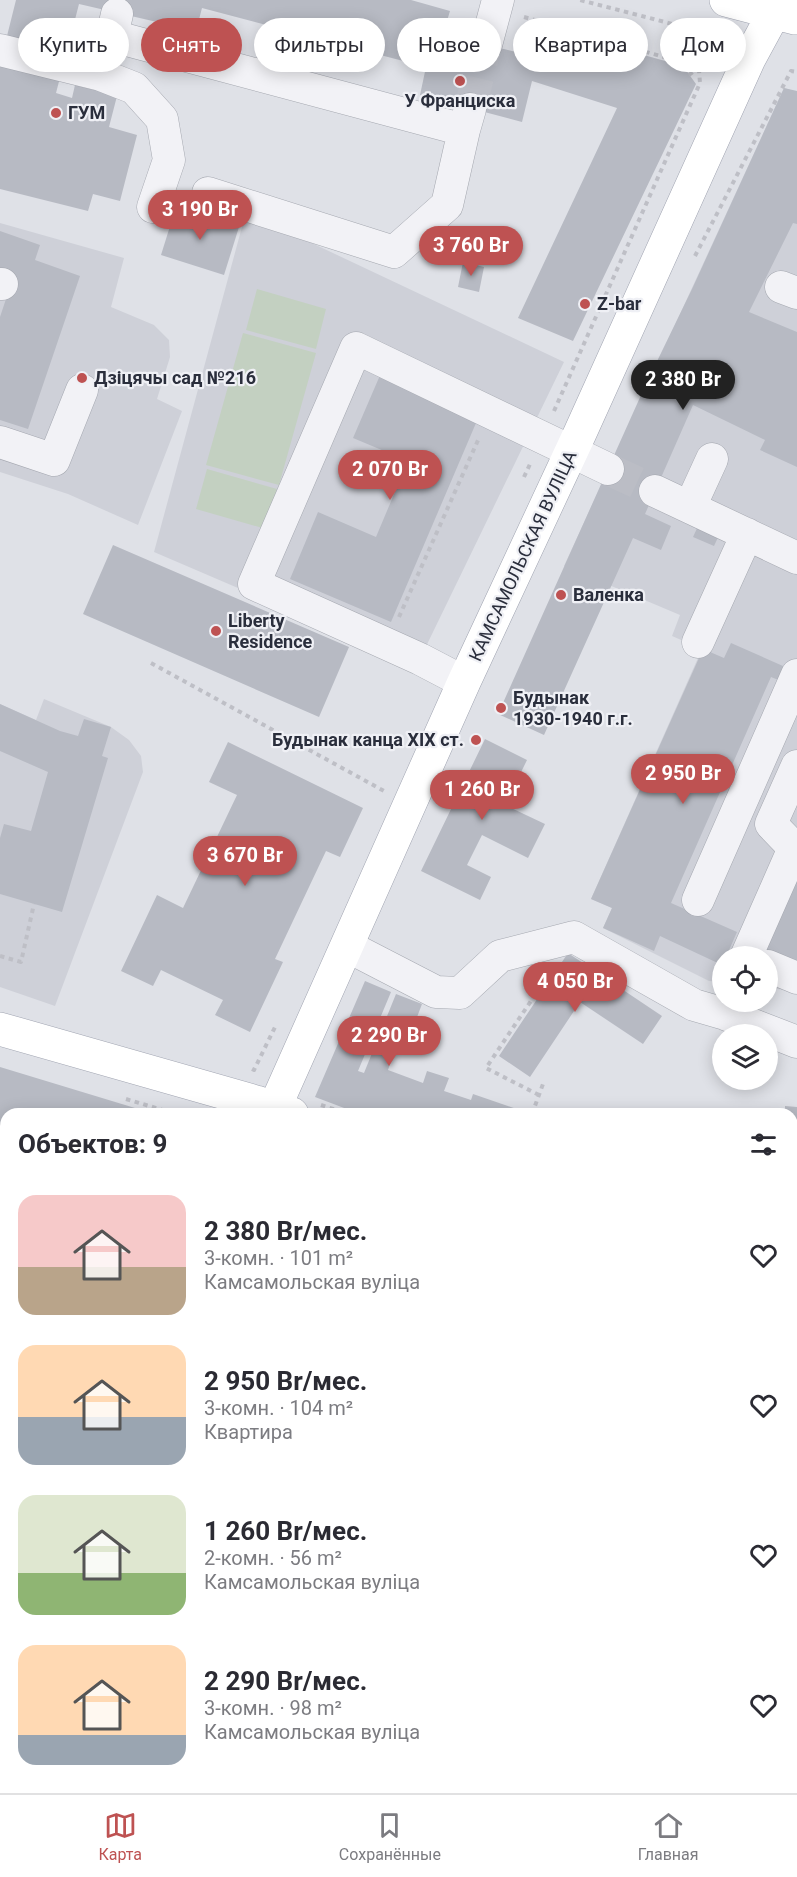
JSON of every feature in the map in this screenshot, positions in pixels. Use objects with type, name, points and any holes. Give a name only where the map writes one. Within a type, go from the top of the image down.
[{"type":"main road","points":[[726,0],[784,11]]},
{"type":"main road","name":"КАМСАМОЛЬСКАЯ ВУЛІЦА","points":[[283,1108],[347,946],[464,682],[749,59],[784,11]]},
{"type":"main road","points":[[0,1029],[264,1108]]},
{"type":"street","points":[[117,14],[112,36],[467,120],[447,205],[394,252],[208,193]]},
{"type":"street","points":[[0,50],[101,75],[134,88],[162,119],[169,160],[153,207]]},
{"type":"street","points":[[464,682],[420,659],[254,584],[356,348],[608,469]]},
{"type":"street","points":[[0,442],[54,460],[82,390]]},
{"type":"street","points":[[690,507],[712,459]]},
{"type":"street","points":[[655,491],[797,558]]},
{"type":"street","points":[[698,642],[747,534]]},
{"type":"street","points":[[698,900],[797,675]]},
{"type":"street","points":[[751,946],[794,848],[771,824],[797,766]]},
{"type":"street","points":[[347,946],[436,992],[460,993],[500,956],[574,938],[694,1005],[725,1014],[797,1042]]},
{"type":"street","points":[[778,970],[797,978]]},
{"type":"path","points":[[580,0],[660,21]]},
{"type":"path","points":[[496,4],[660,55]]},
{"type":"path","points":[[791,71],[797,72]]},
{"type":"path","points":[[689,75],[693,72]]},
{"type":"path","points":[[542,438],[700,83],[699,72]]},
{"type":"path","points":[[399,617],[483,430]]},
{"type":"path","points":[[151,663],[389,793]]},
{"type":"path","points":[[0,956],[21,962],[34,904]]},
{"type":"path","points":[[540,1095],[486,1068],[574,938]]},
{"type":"path","points":[[535,1108],[543,1084]]},
{"type":"shaded area","points":[[784,88],[797,92],[797,991],[778,989],[778,946],[712,946],[712,981],[709,981],[603,928],[612,908],[591,899],[702,649],[672,636],[680,615],[564,566]]},
{"type":"shaded area","points":[[246,212],[564,362],[417,665],[154,552]]},
{"type":"shaded area","name":"Дзіцячы сад №216","points":[[0,223],[124,258],[111,307],[154,325],[169,340],[170,357],[157,399],[182,411],[138,525],[68,494],[0,472]]},
{"type":"shaded area","points":[[44,699],[111,727],[129,740],[141,756],[143,772],[55,1006],[0,987],[0,704],[36,720]]},
{"type":"green space","points":[[257,289],[326,309],[316,349],[246,330]]},
{"type":"green space","points":[[243,333],[316,353],[279,485],[206,465]]},
{"type":"green space","points":[[207,469],[277,489],[266,529],[196,509]]},
{"type":"building","points":[[16,0],[411,0],[450,11],[448,18],[397,18],[397,59],[385,56],[385,18],[254,18],[254,22],[202,8],[199,18],[141,18],[79,4],[75,18],[18,18],[18,72],[61,72],[56,93],[72,98],[75,85],[117,96],[109,127],[137,135],[120,201],[93,194],[88,211],[0,189],[0,64]]},
{"type":"building","points":[[501,48],[513,51],[513,72],[648,72],[648,56],[660,60],[660,72],[687,72],[696,84],[573,341],[518,318],[617,108],[532,81],[522,122],[420,95],[425,72],[501,72]]},
{"type":"building","points":[[784,88],[797,91],[797,224],[793,223],[749,312],[797,332],[797,467],[760,450],[765,440],[693,405],[645,514],[671,526],[661,550],[633,538],[544,735],[498,714],[646,384]]},
{"type":"building","points":[[176,207],[239,227],[224,275],[161,255]]},
{"type":"building","points":[[0,231],[40,245],[35,260],[80,276],[28,429],[0,420],[0,317],[13,278],[0,273]]},
{"type":"building","points":[[463,262],[484,267],[479,292],[458,287]]},
{"type":"building","points":[[381,373],[479,416],[391,622],[290,579],[318,512],[376,537],[408,461],[353,438]]},
{"type":"building","points":[[699,524],[720,533],[714,546],[693,537]]},
{"type":"building","name":"Liberty Residence","points":[[113,545],[349,647],[319,717],[83,614]]},
{"type":"building","points":[[731,643],[792,670],[786,683],[771,677],[671,903],[737,932],[731,946],[712,946],[712,960],[660,936],[654,951],[603,928],[612,908],[591,899],[703,649],[724,658]]},
{"type":"building","points":[[0,704],[60,731],[78,736],[84,719],[111,727],[102,756],[108,758],[62,912],[0,894],[0,838],[4,824],[31,831],[48,772],[0,751]]},
{"type":"building","points":[[485,739],[527,760],[505,805],[545,824],[528,858],[482,835],[467,865],[491,877],[480,900],[421,871]]},
{"type":"building","points":[[228,742],[363,808],[340,857],[326,851],[275,959],[283,962],[250,1032],[215,1015],[223,1000],[161,970],[153,986],[121,971],[157,895],[183,908],[237,795],[209,782]]},
{"type":"building","points":[[797,867],[797,965],[778,956],[778,946],[759,946]]},
{"type":"building","points":[[568,953],[662,1016],[643,1044],[580,1002],[530,1077],[499,1056]]},
{"type":"building","points":[[365,981],[391,992],[358,1071],[364,1073],[396,994],[422,1004],[403,1054],[394,1052],[388,1070],[423,1083],[427,1071],[449,1078],[444,1091],[471,1100],[473,1094],[514,1108],[344,1108],[315,1097]]},
{"type":"building","points":[[0,1067],[134,1108],[0,1108]]},
{"type":"tunnel","points":[[470,109],[479,72]]},
{"type":"tunnel","points":[[608,469],[655,491]]},
{"type":"place","name":"У Франциска","points":[[460,81]]},
{"type":"place","name":"ГУМ","points":[[56,113]]},
{"type":"place","name":"Z-bar","points":[[585,304]]},
{"type":"place","name":"Дзіцячы сад №216","points":[[82,378]]},
{"type":"place","name":"Валенка","points":[[561,595]]},
{"type":"place","name":"Liberty Residence","points":[[216,631]]},
{"type":"place","name":"Будынак 1930-1940 г.г.","points":[[501,708]]},
{"type":"place","name":"Будынак канца ХІХ ст.","points":[[476,740]]}]
